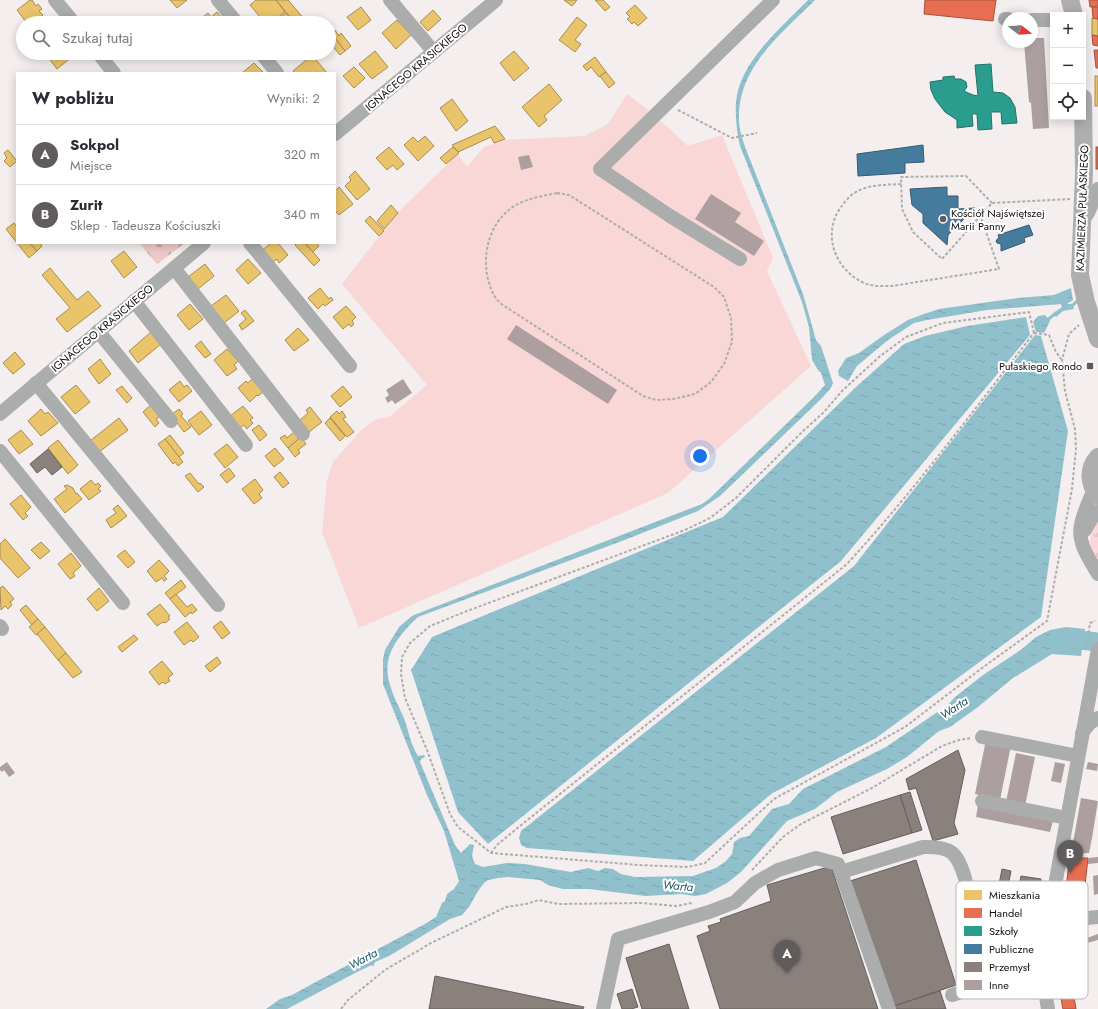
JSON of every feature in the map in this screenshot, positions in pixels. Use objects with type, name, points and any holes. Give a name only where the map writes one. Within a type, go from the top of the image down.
[{"type":"main road","points":[[1070,0],[1073,12]]},
{"type":"main road","name":"KAZIMIERZA PUŁASKIEGO","points":[[1083,120],[1083,198],[1080,275],[1088,308],[1098,339]]},
{"type":"main road","points":[[1096,492],[1090,476],[1093,464],[1098,457]]},
{"type":"street","points":[[55,0],[68,16]]},
{"type":"street","points":[[218,0],[231,16]]},
{"type":"street","points":[[390,0],[434,52]]},
{"type":"street","name":"IGNACEGO KRASICKIEGO","points":[[336,133],[496,0]]},
{"type":"street","points":[[740,259],[670,216],[600,169],[773,0]]},
{"type":"street","points":[[1038,20],[1050,20]]},
{"type":"street","points":[[104,60],[113,72]]},
{"type":"street","points":[[267,60],[276,72]]},
{"type":"street","points":[[1081,224],[1088,213],[1098,189]]},
{"type":"street","name":"IGNACEGO KRASICKIEGO","points":[[0,414],[203,244]]},
{"type":"street","points":[[251,244],[350,366]]},
{"type":"street","points":[[174,268],[303,434]]},
{"type":"street","points":[[134,301],[246,445]]},
{"type":"street","points":[[98,331],[171,421]]},
{"type":"street","points":[[36,383],[218,605]]},
{"type":"street","points":[[0,451],[123,603]]},
{"type":"street","points":[[1096,492],[1080,526],[1084,550],[1098,574]]},
{"type":"street","points":[[1082,538],[1088,524],[1098,511]]},
{"type":"street","points":[[1055,881],[1098,649]]},
{"type":"street","points":[[1082,733],[1090,723],[1098,718]]},
{"type":"street","points":[[982,737],[1078,756]]},
{"type":"street","points":[[982,801],[1067,818]]},
{"type":"street","points":[[841,872],[923,847],[937,846],[949,850],[960,862],[966,881]]},
{"type":"street","points":[[603,1009],[618,939],[709,912],[735,902],[755,883],[778,870],[816,858],[838,864],[889,1009]]},
{"type":"street","points":[[1088,918],[1098,917]]},
{"type":"street","points":[[952,995],[956,994]]},
{"type":"street","points":[[1047,999],[1048,1009]]},
{"type":"path","points":[[666,104],[732,138],[757,133]]},
{"type":"path","points":[[992,203],[966,176],[901,177],[902,209],[913,232],[942,258],[992,203],[1083,198]]},
{"type":"path","points":[[901,184],[869,186],[855,192],[844,203],[836,215],[832,230],[832,247],[839,262],[849,273],[863,282],[878,286],[892,286],[999,268],[980,215]]},
{"type":"path","points":[[557,193],[569,195],[714,287],[724,297],[731,318],[732,342],[724,364],[711,382],[695,394],[673,399],[656,400],[643,396],[509,309],[496,298],[489,283],[485,261],[489,241],[498,221],[516,205],[537,197],[557,193]]},
{"type":"path","points":[[1034,333],[1029,312],[943,323],[906,337],[879,357],[847,386],[824,412],[736,498],[710,518],[641,546],[430,626],[410,643],[402,657],[401,674],[405,698],[428,750],[450,814],[458,827],[491,853],[639,866],[688,867],[705,863],[774,799],[904,727],[1047,621],[1072,489],[1076,449],[1075,429],[1065,391],[1062,360],[1069,334],[1088,308]]},
{"type":"path","points":[[1034,333],[1049,335],[1055,350],[1062,360]]},
{"type":"path","points":[[491,853],[497,845],[515,830],[848,564],[928,468],[1034,333]]},
{"type":"path","points":[[1090,623],[1095,621]]},
{"type":"path","points":[[749,872],[783,837],[801,824],[872,788],[942,746],[960,740],[982,737]]},
{"type":"path","points":[[341,1009],[348,1000],[385,970],[431,943],[506,907],[526,904],[539,900],[558,904],[642,903],[676,906],[694,903]]},
{"type":"green space","points":[[627,94],[651,112],[688,146],[722,135],[773,258],[767,271],[811,366],[668,493],[359,628],[322,532],[327,480],[333,462],[362,429],[377,419],[389,417],[427,385],[342,284],[397,213],[458,154],[467,167],[484,147],[505,140],[585,136],[608,124]]},
{"type":"green space","points":[[140,244],[184,244],[157,264]]},
{"type":"green space","points":[[1098,517],[1098,565],[1092,551],[1090,541],[1092,531]]},
{"type":"water","points":[[808,0],[815,0],[776,39],[754,67],[746,83],[741,100],[739,123],[747,152],[803,294],[816,340],[821,346],[833,383],[831,388],[720,496],[698,511],[418,617],[405,630],[394,645],[390,653],[387,671],[392,691],[405,721],[410,739],[418,756],[424,755],[425,757],[421,759],[420,762],[455,845],[461,853],[470,844],[474,845],[472,856],[475,864],[483,867],[507,863],[525,864],[571,872],[588,868],[598,871],[605,868],[613,869],[621,874],[635,877],[693,876],[716,868],[726,861],[732,854],[734,842],[740,838],[749,836],[772,809],[789,804],[803,789],[886,747],[945,708],[955,697],[983,675],[1022,649],[1036,637],[1050,630],[1066,627],[1085,629],[1081,656],[1052,654],[1013,678],[978,707],[950,727],[939,731],[907,757],[887,769],[837,792],[815,809],[787,821],[741,872],[727,883],[706,894],[695,896],[681,894],[646,896],[589,889],[563,889],[548,885],[540,880],[508,877],[488,880],[478,891],[469,907],[462,915],[450,919],[389,956],[375,962],[373,967],[372,965],[359,971],[287,1009],[266,1009],[280,999],[292,995],[436,917],[442,903],[445,901],[447,894],[454,889],[459,881],[444,831],[427,795],[383,684],[383,659],[385,650],[399,627],[412,616],[419,613],[702,504],[709,499],[825,385],[821,373],[812,360],[809,327],[802,302],[740,146],[736,114],[736,103],[739,88],[744,74],[774,34]]},
{"type":"water","points":[[1071,288],[1073,300],[1067,304],[1073,304],[1074,309],[1063,311],[1056,317],[1052,314],[1062,307],[1061,304],[987,310],[914,323],[888,340],[857,366],[848,381],[839,376],[838,371],[846,358],[859,353],[908,320],[921,315],[939,309],[1018,298],[1054,295]]},
{"type":"water","points":[[1045,315],[1050,321],[1044,333],[1036,332],[1033,322],[1038,316]]},
{"type":"water","points":[[1026,317],[1030,335],[841,561],[488,844],[458,812],[411,670],[432,637],[723,517],[856,387],[904,344],[925,336],[967,326]]},
{"type":"water","points":[[1035,335],[1041,336],[1068,431],[1041,617],[876,738],[771,794],[693,861],[527,848],[521,845],[519,838],[521,831],[854,566]]},
{"type":"building: Mieszkania","points":[[32,0],[36,6],[38,4],[42,9],[39,11],[43,15],[22,16],[17,10]]},
{"type":"building: Mieszkania","points":[[170,0],[187,0],[177,8]]},
{"type":"building: Mieszkania","points":[[256,0],[276,0],[285,12],[280,16],[259,16],[250,5]]},
{"type":"building: Mieszkania","points":[[276,0],[288,0],[302,16],[289,16]]},
{"type":"building: Mieszkania","points":[[564,0],[577,0],[572,6]]},
{"type":"building: Mieszkania","points":[[595,0],[603,0],[610,7],[605,11]]},
{"type":"building: Mieszkania","points":[[635,5],[647,18],[638,26],[634,22],[632,24],[627,19],[630,17],[626,13]]},
{"type":"building: Mieszkania","points":[[361,7],[371,20],[358,30],[347,17]]},
{"type":"building: Mieszkania","points":[[433,10],[441,19],[428,31],[420,22]]},
{"type":"building: Mieszkania","points":[[217,12],[220,16],[212,16]]},
{"type":"building: Mieszkania","points":[[577,17],[587,25],[575,40],[581,44],[575,52],[559,40]]},
{"type":"building: Mieszkania","points":[[1092,18],[1098,19],[1098,36],[1092,35]]},
{"type":"building: Mieszkania","points":[[397,20],[411,35],[396,49],[382,33]]},
{"type":"building: Mieszkania","points":[[336,32],[339,36],[341,33],[351,46],[345,51],[336,39]]},
{"type":"building: Mieszkania","points":[[336,39],[345,51],[340,55],[336,50]]},
{"type":"building: Mieszkania","points":[[375,51],[388,67],[372,79],[359,64]]},
{"type":"building: Mieszkania","points":[[514,51],[529,68],[514,81],[500,63]]},
{"type":"building: Mieszkania","points":[[595,57],[606,72],[599,77],[591,67],[587,71],[583,66]]},
{"type":"building: Mieszkania","points":[[50,60],[68,60],[57,69]]},
{"type":"building: Mieszkania","points":[[306,60],[316,60],[326,72],[294,72],[293,71]]},
{"type":"building: Mieszkania","points":[[254,63],[263,72],[243,72]]},
{"type":"building: Mieszkania","points":[[354,67],[365,78],[354,88],[343,76]]},
{"type":"building: Mieszkania","points":[[606,72],[615,83],[609,88],[600,76]]},
{"type":"building: Mieszkania","points":[[1095,76],[1098,76],[1098,106],[1095,106]]},
{"type":"building: Mieszkania","points":[[549,84],[562,100],[544,116],[547,120],[539,127],[522,107]]},
{"type":"building: Mieszkania","points":[[452,99],[468,121],[456,131],[440,108]]},
{"type":"building: Mieszkania","points":[[495,126],[505,139],[494,143],[491,137],[458,152],[452,145]]},
{"type":"building: Mieszkania","points":[[425,136],[434,146],[418,161],[404,145],[413,137],[418,142]]},
{"type":"building: Mieszkania","points":[[389,147],[404,164],[397,170],[393,165],[387,170],[376,158]]},
{"type":"building: Mieszkania","points":[[453,147],[459,153],[446,164],[440,158]]},
{"type":"building: Mieszkania","points":[[8,150],[16,160],[16,162],[10,167],[4,161],[7,158],[4,153]]},
{"type":"building: Mieszkania","points":[[355,171],[370,189],[357,200],[345,186],[351,180],[349,177]]},
{"type":"building: Mieszkania","points":[[339,187],[353,204],[339,215],[336,212],[336,190]]},
{"type":"building: Mieszkania","points":[[391,205],[398,213],[384,229],[377,221]]},
{"type":"building: Mieszkania","points":[[370,216],[384,231],[379,236],[365,221]]},
{"type":"building: Mieszkania","points":[[14,223],[16,226],[16,242],[6,229]]},
{"type":"building: Mieszkania","points":[[18,244],[31,244],[37,251],[29,258]]},
{"type":"building: Mieszkania","points":[[31,244],[41,244],[42,246],[37,251]]},
{"type":"building: Mieszkania","points":[[270,244],[279,244],[288,255],[279,263],[277,259],[272,263],[261,251]]},
{"type":"building: Mieszkania","points":[[306,244],[320,260],[314,266],[295,245]]},
{"type":"building: Mieszkania","points":[[306,244],[317,244],[319,246],[313,252]]},
{"type":"building: Mieszkania","points":[[124,251],[137,267],[124,278],[111,261]]},
{"type":"building: Mieszkania","points":[[248,259],[261,273],[248,284],[236,270]]},
{"type":"building: Mieszkania","points":[[205,264],[214,276],[198,289],[188,277]]},
{"type":"building: Mieszkania","points":[[50,268],[77,300],[88,291],[101,306],[67,332],[56,319],[70,308],[42,275]]},
{"type":"building: Mieszkania","points":[[320,288],[329,299],[331,297],[333,300],[325,306],[323,304],[318,309],[308,298]]},
{"type":"building: Mieszkania","points":[[226,295],[239,311],[224,323],[211,306]]},
{"type":"building: Mieszkania","points":[[190,304],[203,319],[189,330],[177,315]]},
{"type":"building: Mieszkania","points":[[346,306],[356,317],[352,321],[354,324],[351,327],[349,324],[343,329],[333,317]]},
{"type":"building: Mieszkania","points":[[245,310],[254,321],[242,330],[239,325],[246,319],[241,313]]},
{"type":"building: Mieszkania","points":[[298,328],[309,340],[294,351],[285,340]]},
{"type":"building: Mieszkania","points":[[151,332],[161,344],[138,363],[129,351]]},
{"type":"building: Mieszkania","points":[[201,341],[211,354],[205,358],[195,346]]},
{"type":"building: Mieszkania","points":[[227,349],[238,361],[234,365],[237,369],[227,376],[214,360]]},
{"type":"building: Mieszkania","points":[[15,352],[25,364],[13,374],[3,363]]},
{"type":"building: Mieszkania","points":[[100,359],[111,374],[99,384],[88,369]]},
{"type":"building: Mieszkania","points":[[252,379],[263,392],[258,396],[257,395],[250,402],[238,388],[246,381],[248,383]]},
{"type":"building: Mieszkania","points":[[180,381],[184,387],[187,385],[192,391],[179,402],[169,390]]},
{"type":"building: Mieszkania","points":[[76,385],[90,402],[75,414],[61,397]]},
{"type":"building: Mieszkania","points":[[122,386],[132,398],[127,403],[116,390]]},
{"type":"building: Mieszkania","points":[[343,386],[352,397],[340,407],[331,396]]},
{"type":"building: Mieszkania","points":[[154,402],[164,414],[156,419],[159,423],[155,427],[143,412]]},
{"type":"building: Mieszkania","points":[[243,406],[253,418],[250,420],[253,423],[247,429],[244,425],[240,428],[230,416]]},
{"type":"building: Mieszkania","points":[[310,407],[322,422],[309,432],[299,421],[308,413],[306,410]]},
{"type":"building: Mieszkania","points":[[41,409],[45,414],[48,412],[58,423],[41,436],[28,421]]},
{"type":"building: Mieszkania","points":[[179,409],[183,414],[181,416],[191,427],[184,432],[171,415]]},
{"type":"building: Mieszkania","points":[[201,411],[212,425],[199,435],[188,421]]},
{"type":"building: Mieszkania","points":[[337,411],[339,414],[342,411],[346,417],[343,419],[354,432],[347,437],[330,417]]},
{"type":"building: Mieszkania","points":[[119,418],[128,430],[99,452],[90,441]]},
{"type":"building: Mieszkania","points":[[330,418],[345,436],[340,441],[325,423]]},
{"type":"building: Mieszkania","points":[[259,425],[267,435],[260,441],[252,430]]},
{"type":"building: Mieszkania","points":[[21,430],[33,444],[19,454],[8,440]]},
{"type":"building: Mieszkania","points":[[296,430],[301,437],[288,448],[280,438],[285,435],[287,438]]},
{"type":"building: Mieszkania","points":[[170,435],[184,453],[179,457],[165,439]]},
{"type":"building: Mieszkania","points":[[301,437],[306,444],[298,450],[300,453],[295,457],[288,448]]},
{"type":"building: Mieszkania","points":[[165,439],[183,462],[178,466],[175,462],[173,464],[158,444]]},
{"type":"building: Mieszkania","points":[[58,440],[78,465],[68,474],[48,448]]},
{"type":"building: Mieszkania","points":[[227,444],[238,457],[225,468],[214,454]]},
{"type":"building: Mieszkania","points":[[275,448],[284,459],[274,467],[265,456]]},
{"type":"building: Mieszkania","points":[[229,468],[235,476],[227,483],[220,475]]},
{"type":"building: Mieszkania","points":[[280,472],[289,483],[283,488],[274,477]]},
{"type":"building: Mieszkania","points":[[190,473],[199,484],[200,483],[204,487],[198,492],[185,476]]},
{"type":"building: Mieszkania","points":[[255,479],[263,490],[259,494],[262,498],[254,504],[242,489]]},
{"type":"building: Mieszkania","points":[[91,480],[95,485],[98,483],[101,486],[98,489],[101,491],[89,500],[80,489]]},
{"type":"building: Mieszkania","points":[[67,485],[73,488],[76,494],[77,493],[82,499],[65,513],[54,499],[67,489],[64,486]]},
{"type":"building: Mieszkania","points":[[21,495],[31,507],[25,513],[28,516],[23,520],[10,504]]},
{"type":"building: Mieszkania","points":[[118,505],[127,516],[111,528],[106,520],[116,513],[113,509]]},
{"type":"building: Mieszkania","points":[[5,539],[30,568],[18,578],[0,558],[0,544]]},
{"type":"building: Mieszkania","points":[[41,542],[50,551],[40,559],[31,550]]},
{"type":"building: Mieszkania","points":[[125,550],[135,562],[128,568],[117,556]]},
{"type":"building: Mieszkania","points":[[71,553],[81,566],[73,573],[75,576],[70,579],[58,564]]},
{"type":"building: Mieszkania","points":[[159,560],[169,571],[164,576],[167,579],[164,581],[162,578],[156,582],[147,571]]},
{"type":"building: Mieszkania","points":[[181,580],[186,587],[170,599],[165,593]]},
{"type":"building: Mieszkania","points":[[3,586],[14,599],[10,602],[12,605],[8,609],[5,606],[1,610],[0,588]]},
{"type":"building: Mieszkania","points":[[99,588],[109,601],[97,611],[87,599]]},
{"type":"building: Mieszkania","points":[[176,594],[187,607],[192,604],[197,610],[192,614],[191,612],[185,617],[170,599]]},
{"type":"building: Mieszkania","points":[[160,604],[170,616],[168,617],[170,619],[157,626],[147,614]]},
{"type":"building: Mieszkania","points":[[26,605],[38,619],[32,625],[20,610]]},
{"type":"building: Mieszkania","points":[[38,619],[45,627],[36,635],[29,627]]},
{"type":"building: Mieszkania","points":[[221,621],[230,633],[222,639],[213,627]]},
{"type":"building: Mieszkania","points":[[187,622],[199,637],[193,642],[191,640],[184,645],[174,632]]},
{"type":"building: Mieszkania","points":[[45,627],[66,653],[58,660],[37,634]]},
{"type":"building: Mieszkania","points":[[134,635],[138,639],[122,652],[118,647]]},
{"type":"building: Mieszkania","points":[[66,653],[82,672],[73,678],[58,660]]},
{"type":"building: Mieszkania","points":[[217,657],[221,663],[210,672],[205,666]]},
{"type":"building: Mieszkania","points":[[162,661],[173,674],[168,678],[170,681],[165,684],[163,682],[159,685],[149,672]]},
{"type":"building: Handel","points":[[925,0],[996,0],[993,21],[924,14]]},
{"type":"building: Handel","points":[[1089,0],[1098,0],[1098,6],[1090,7]]},
{"type":"building: Handel","points":[[1092,7],[1098,7],[1098,19],[1093,18]]},
{"type":"building: Handel","points":[[1092,35],[1098,36],[1098,46],[1093,45]]},
{"type":"building: Handel","points":[[1094,50],[1098,50],[1098,68],[1096,68]]},
{"type":"building: Handel","points":[[1096,147],[1098,147],[1098,169],[1096,169]]},
{"type":"building: Handel","points":[[1070,858],[1088,858],[1085,881],[1067,881]]},
{"type":"building: Handel","points":[[1061,999],[1074,999],[1076,1009],[1063,1009]]},
{"type":"building: Szkoły","points":[[991,64],[993,92],[1003,93],[1010,98],[1015,107],[1017,123],[1002,124],[1001,112],[991,112],[992,129],[978,130],[977,114],[972,114],[973,126],[957,128],[957,120],[945,112],[935,99],[931,90],[930,82],[943,80],[943,77],[954,76],[955,79],[961,79],[966,82],[967,87],[964,91],[978,96],[975,65]]},
{"type":"building: Publiczne","points":[[923,145],[924,162],[905,163],[905,173],[858,176],[857,154]]},
{"type":"building: Publiczne","name":"Kościół Najświętszej Marii Panny","points":[[947,187],[947,196],[958,196],[958,209],[975,208],[948,235],[947,245],[923,223],[923,214],[912,205],[910,189]]},
{"type":"building: Publiczne","points":[[1029,225],[1033,235],[1024,238],[1025,242],[1001,251],[1001,244],[997,243],[996,241],[999,237],[998,235]]},
{"type":"building: Przemysł","points":[[48,449],[62,467],[52,475],[45,467],[37,473],[30,464]]},
{"type":"building: Przemysł","points":[[958,750],[965,770],[954,823],[958,834],[933,841],[916,788],[909,790],[906,779]]},
{"type":"building: Przemysł","points":[[910,792],[922,830],[912,833],[900,795]]},
{"type":"building: Przemysł","points":[[900,795],[912,833],[843,854],[831,817]]},
{"type":"building: Przemysł","points":[[916,860],[956,985],[891,1007],[850,881]]},
{"type":"building: Przemysł","points":[[831,866],[878,1009],[720,1009],[697,936],[710,931],[708,926],[721,922],[720,919],[771,901],[767,885]]},
{"type":"building: Przemysł","points":[[1002,869],[1011,871],[1009,881],[1000,881]]},
{"type":"building: Przemysł","points":[[1021,876],[1041,879],[1041,881],[1020,881]]},
{"type":"building: Przemysł","points":[[669,944],[689,1009],[642,1009],[626,958]]},
{"type":"building: Przemysł","points":[[435,976],[584,1007],[583,1009],[429,1009]]},
{"type":"building: Przemysł","points":[[632,989],[638,1007],[622,1009],[617,994]]},
{"type":"building: Przemysł","points":[[940,991],[946,1009],[892,1009],[891,1007]]},
{"type":"building: Inne","points":[[1038,38],[1044,38],[1049,128],[1033,129],[1031,103],[1029,102],[1024,48],[1038,48]]},
{"type":"building: Inne","points":[[529,155],[533,167],[521,170],[518,157]]},
{"type":"building: Inne","points":[[711,194],[741,213],[735,222],[764,241],[754,256],[695,219]]},
{"type":"building: Inne","points":[[516,325],[617,390],[608,404],[507,339]]},
{"type":"building: Inne","points":[[403,379],[412,393],[395,404],[392,400],[388,403],[385,398],[389,395],[386,390]]},
{"type":"building: Inne","points":[[986,740],[1011,745],[1000,800],[975,794]]},
{"type":"building: Inne","points":[[1016,753],[1035,757],[1025,806],[1006,802]]},
{"type":"building: Inne","points":[[7,762],[15,773],[9,777],[4,770],[2,772],[0,770],[0,767]]},
{"type":"building: Inne","points":[[1055,762],[1065,764],[1061,783],[1051,781]]},
{"type":"building: Inne","points":[[1088,762],[1098,764],[1097,771],[1086,769]]},
{"type":"building: Inne","points":[[1081,798],[1098,801],[1092,838],[1089,853],[1071,854]]},
{"type":"building: Inne","points":[[978,805],[1053,821],[1050,832],[976,817]]},
{"type":"building: Inne","points":[[1098,857],[1098,863],[1088,864],[1088,858]]},
{"type":"building: Inne","points":[[1098,875],[1098,894],[1094,895],[1093,876]]},
{"type":"building: Inne","points":[[1098,934],[1098,940],[1088,943],[1088,938]]},
{"type":"waterway","points":[[1069,306],[1073,305],[1079,299]]},
{"type":"waterway","points":[[1046,321],[1056,313]]},
{"type":"waterway","name":"Warta","points":[[1059,641],[1064,638],[1098,642]]},
{"type":"place","name":"Kościół Najświętszej Marii Panny","points":[[943,219]]},
{"type":"place","name":"Pułaskiego Rondo","points":[[1090,366]]},
{"type":"place","name":"Zurit","points":[[1070,873]]},
{"type":"place","name":"Sokpol","points":[[787,973]]}]
